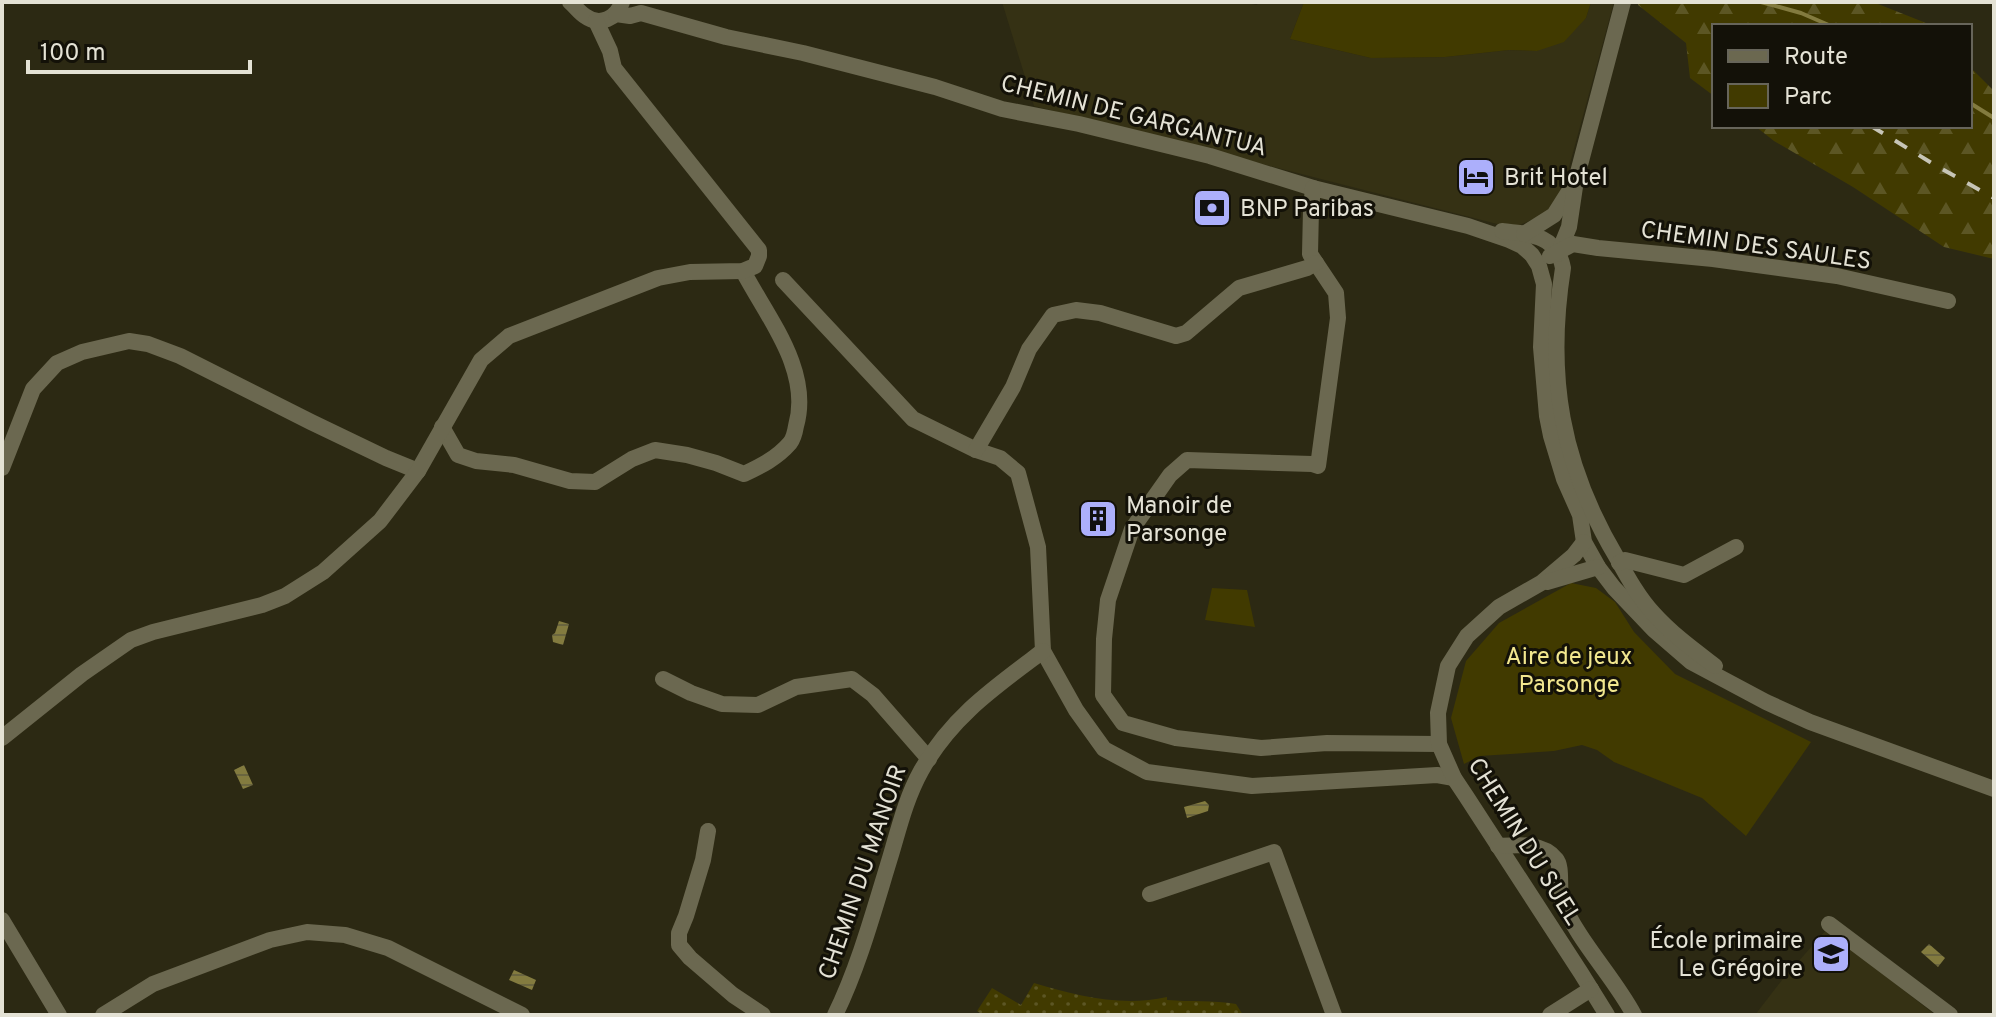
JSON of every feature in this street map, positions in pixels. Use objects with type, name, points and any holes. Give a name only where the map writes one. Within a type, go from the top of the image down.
[{"type":"street","points":[[1542,334],[1558,253],[1569,227],[1576,180],[1623,2]]},
{"type":"street","points":[[2,738],[82,674],[131,640],[285,596],[351,549],[380,521],[418,471],[481,360],[509,336],[658,278],[690,272],[743,271],[755,266],[759,250],[753,241],[614,68],[610,51],[612,13],[583,15],[574,4]]},
{"type":"street","name":"CHEMIN DE GARGANTUA","points":[[612,13],[630,16],[636,8],[726,37],[935,87],[1002,109],[1210,156],[1313,188],[1484,231],[1522,246],[1532,255]]},
{"type":"street","points":[[1524,234],[1554,215],[1576,180]]},
{"type":"street","points":[[1313,188],[1310,254],[1336,293],[1338,318],[1318,466],[1187,460],[1170,475],[1132,529],[1108,600],[1103,695],[1123,723],[1176,738],[1261,748],[1327,743],[1439,744]]},
{"type":"street","points":[[1484,231],[1531,234],[1547,242],[1558,253],[1563,268],[1558,306],[1556,380],[1564,429],[1592,511],[1615,556],[1640,597],[1673,632],[1766,702]]},
{"type":"street","name":"CHEMIN DES SAULES","points":[[1532,255],[1547,257],[1573,244],[1713,259],[1837,276],[1948,301]]},
{"type":"street","points":[[1532,255],[1544,284],[1541,347],[1549,426],[1564,479],[1580,515],[1584,542],[1598,567],[1636,612],[1691,662],[1766,702],[1810,722],[1994,789]]},
{"type":"street","points":[[976,450],[1013,387],[1029,349],[1053,315],[1076,310],[1100,313],[1176,336],[1186,333],[1239,288],[1316,263]]},
{"type":"street","points":[[442,427],[458,455],[476,461],[514,465],[570,481],[595,482],[632,459],[655,450],[687,455],[744,474],[769,462],[792,440],[801,411],[796,377],[778,329],[743,271]]},
{"type":"street","points":[[783,280],[913,419],[976,450],[1000,458],[1018,473],[1038,547],[1043,651],[1076,710],[1104,749],[1147,772],[1252,786],[1437,775],[1454,778]]},
{"type":"street","points":[[2,468],[33,389],[57,363],[82,352],[129,341],[148,344],[180,356],[311,422],[418,471]]},
{"type":"street","points":[[1584,542],[1625,560],[1684,575],[1736,547]]},
{"type":"street","name":"CHEMIN DU SUEL","points":[[1584,542],[1574,555],[1541,583],[1499,607],[1467,636],[1448,666],[1438,713],[1439,744],[1454,778],[1607,1015]]},
{"type":"street","points":[[1598,567],[1615,556]]},
{"type":"street","name":"CHEMIN DU SUEL","points":[[1541,583],[1598,567]]},
{"type":"street","name":"CHEMIN DU MANOIR","points":[[835,1015],[862,944],[907,802],[929,759],[967,711],[1043,651]]},
{"type":"street","points":[[663,679],[722,704],[746,705],[758,705],[796,687],[852,679],[873,695],[929,759]]},
{"type":"street","points":[[708,831],[703,860],[679,933],[679,945],[733,995],[763,1015]]},
{"type":"street","points":[[1498,846],[1534,847],[1556,858],[1563,905],[1634,1015]]},
{"type":"street","points":[[1150,894],[1274,852],[1334,1015]]},
{"type":"street","points":[[2,920],[59,1015]]},
{"type":"street","points":[[1829,924],[1950,1015]]},
{"type":"street","points":[[103,1015],[153,984],[270,940],[307,932],[345,935],[388,948],[522,1015]]},
{"type":"street","points":[[1550,1015],[1591,989]]},
{"type":"shaded area","points":[[1002,2],[1241,2],[1257,5],[1258,2],[1304,2],[1290,39],[1371,58],[1537,51],[1586,18],[1591,2],[1614,2],[1563,189],[1545,214],[1513,228],[1034,106]]},
{"type":"shaded area","points":[[559,621],[569,624],[563,645],[553,642],[552,635]]},
{"type":"shaded area","points":[[244,765],[253,785],[243,789],[234,770]]},
{"type":"shaded area","points":[[1205,801],[1209,805],[1208,811],[1187,818],[1184,807]]},
{"type":"shaded area","name":"École primaire Le Grégoire","points":[[1827,929],[1935,1015],[1755,1015]]},
{"type":"shaded area","points":[[1929,944],[1945,958],[1938,967],[1921,952]]},
{"type":"shaded area","points":[[514,970],[536,980],[532,990],[509,980]]},
{"type":"green space","points":[[1304,2],[1591,2],[1586,18],[1564,42],[1537,51],[1371,58],[1290,39]]},
{"type":"green space","points":[[1638,2],[1873,2],[1927,24],[1712,24],[1712,94],[1690,78],[1686,43]]},
{"type":"green space","points":[[1972,69],[1994,91],[1994,259],[1944,247],[1853,187],[1774,141],[1758,128],[1972,128]]},
{"type":"green space","name":"Aire de jeux Parsonge","points":[[1571,583],[1596,588],[1615,602],[1634,632],[1675,674],[1811,742],[1746,836],[1702,798],[1614,762],[1597,750],[1582,745],[1554,751],[1480,756],[1464,764],[1451,718],[1466,661],[1499,623]]},
{"type":"green space","points":[[1212,588],[1247,590],[1255,627],[1205,620]]},
{"type":"green space","points":[[1034,983],[1083,996],[1116,1000],[1167,997],[1167,1000],[1236,1004],[1243,1015],[983,1015],[977,1011],[992,988],[1021,1005]]},
{"type":"waterway","points":[[1761,2],[1826,24]]},
{"type":"waterway","points":[[1972,104],[1994,118]]},
{"type":"railway","points":[[1874,128],[1994,198]]},
{"type":"place","name":"Brit Hotel","points":[[1476,177]]},
{"type":"place","name":"BNP Paribas","points":[[1212,208]]},
{"type":"place","name":"Manoir de Parsonge","points":[[1098,519]]},
{"type":"place","name":"École primaire Le Grégoire","points":[[1831,954]]}]
